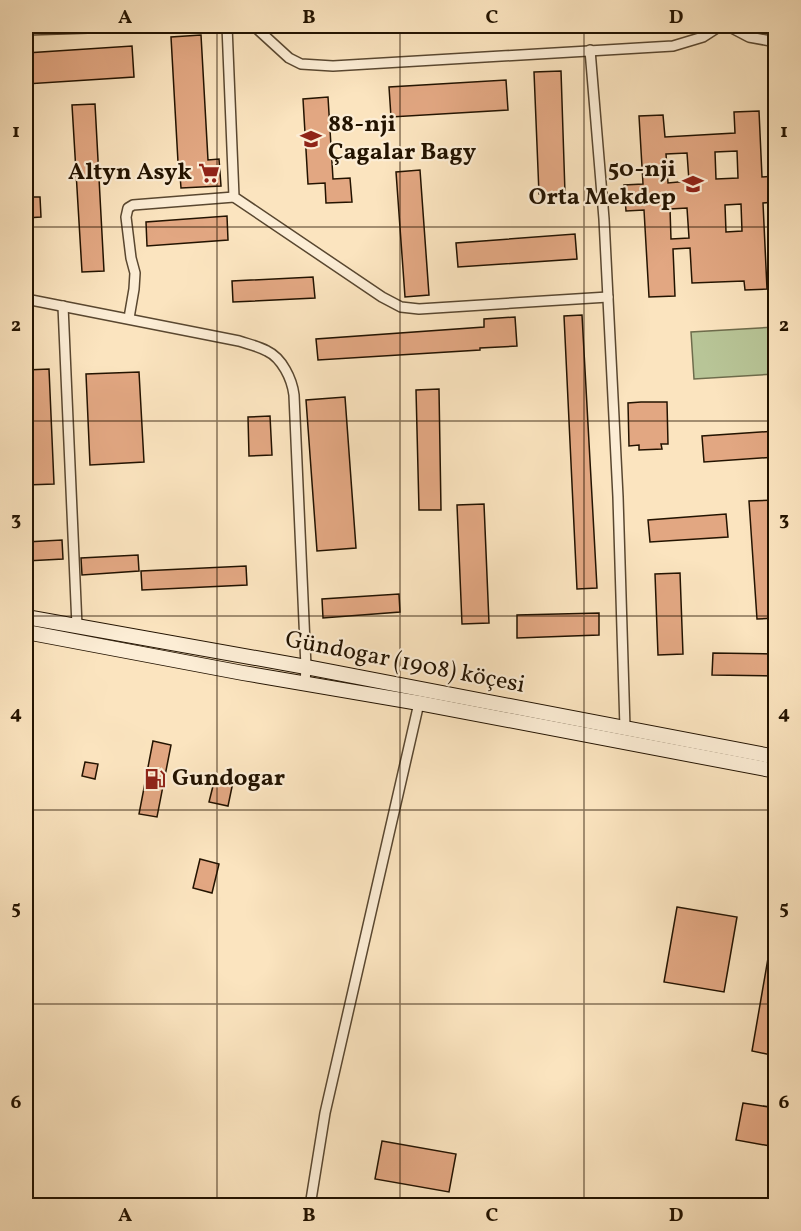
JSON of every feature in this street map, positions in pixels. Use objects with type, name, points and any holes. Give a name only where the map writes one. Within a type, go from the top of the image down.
[{"type":"main road","name":"Gündogar (1908) köçesi","points":[[26,617],[306,667],[624,735],[776,771]]},
{"type":"main road","name":"Gündogar (1908) köçesi","points":[[26,632],[419,703],[776,757]]},
{"type":"street","points":[[26,30],[50,27],[150,26]]},
{"type":"street","points":[[227,26],[234,197]]},
{"type":"street","points":[[254,26],[289,58],[301,64],[317,66],[673,46],[703,37],[720,26]]},
{"type":"street","points":[[728,26],[749,37],[776,42]]},
{"type":"street","points":[[590,50],[604,219],[618,496],[624,735]]},
{"type":"street","points":[[129,318],[135,273],[126,218],[128,208],[133,205],[234,197],[382,297],[401,307],[419,309],[608,297]]},
{"type":"street","points":[[26,299],[239,341],[268,351],[282,364],[294,395],[305,684]]},
{"type":"street","points":[[63,306],[77,626]]},
{"type":"street","points":[[310,1206],[325,1113],[419,703]]},
{"type":"green space","points":[[775,327],[775,374],[694,379],[691,332]]},
{"type":"building","points":[[201,35],[208,160],[219,159],[221,186],[181,188],[171,37]]},
{"type":"building","points":[[132,46],[134,77],[26,84],[26,53]]},
{"type":"building","points":[[561,71],[565,193],[539,194],[534,72]]},
{"type":"building","points":[[506,80],[508,110],[391,117],[389,87]]},
{"type":"building","points":[[328,97],[333,179],[350,178],[352,202],[326,203],[325,183],[308,184],[303,99]]},
{"type":"building","points":[[95,104],[104,271],[82,272],[72,105]]},
{"type":"building","points":[[759,111],[762,177],[776,176],[776,202],[763,203],[767,289],[745,290],[744,281],[692,283],[690,248],[673,249],[675,296],[649,297],[644,210],[626,211],[624,185],[643,184],[639,116],[663,115],[665,137],[735,133],[734,112]],"holes":[[[737,151],[738,178],[716,179],[715,152]],[[687,153],[689,181],[668,183],[666,154]],[[741,204],[742,231],[726,232],[725,205]],[[687,208],[689,238],[671,239],[670,209]]]},
{"type":"building","points":[[420,170],[429,295],[405,297],[396,172]]},
{"type":"building","points":[[26,197],[40,197],[41,217],[26,218]]},
{"type":"building","points":[[227,216],[228,240],[147,246],[146,222]]},
{"type":"building","points":[[575,234],[577,259],[458,267],[456,243]]},
{"type":"building","points":[[313,277],[315,298],[233,302],[232,281]]},
{"type":"building","points":[[582,315],[597,588],[577,589],[564,316]]},
{"type":"building","points":[[515,317],[517,346],[318,360],[316,339],[484,327],[484,319]]},
{"type":"building","points":[[49,369],[54,484],[26,485],[26,370]]},
{"type":"building","points":[[139,372],[144,462],[90,465],[86,374]]},
{"type":"building","points":[[439,389],[441,510],[419,510],[416,390]]},
{"type":"building","points":[[345,397],[356,548],[317,551],[306,400]]},
{"type":"building","points":[[667,402],[668,444],[661,444],[662,449],[639,450],[639,445],[629,446],[628,403]]},
{"type":"building","points":[[270,416],[272,455],[249,456],[248,417]]},
{"type":"building","points":[[776,431],[776,457],[704,462],[702,436]]},
{"type":"building","points":[[775,500],[776,618],[757,619],[749,501]]},
{"type":"building","points":[[484,504],[489,623],[462,624],[457,505]]},
{"type":"building","points":[[726,514],[728,537],[650,542],[648,520]]},
{"type":"building","points":[[62,540],[63,559],[26,561],[26,542]]},
{"type":"building","points":[[138,555],[139,571],[82,575],[81,558]]},
{"type":"building","points":[[246,566],[247,585],[142,590],[141,571]]},
{"type":"building","points":[[680,573],[683,654],[658,655],[655,574]]},
{"type":"building","points":[[399,594],[400,612],[323,618],[322,599]]},
{"type":"building","points":[[599,613],[599,635],[517,638],[517,615]]},
{"type":"building","points":[[713,653],[776,654],[776,676],[712,675]]},
{"type":"building","points":[[153,741],[171,745],[157,817],[139,814]]},
{"type":"building","points":[[85,762],[98,764],[95,779],[82,776]]},
{"type":"building","points":[[215,778],[233,782],[228,806],[209,802]]},
{"type":"building","points":[[200,859],[219,864],[212,893],[193,888]]},
{"type":"building","points":[[677,907],[737,917],[724,992],[664,982]]},
{"type":"building","points":[[771,941],[776,942],[776,1056],[752,1051]]},
{"type":"building","points":[[743,1103],[776,1108],[776,1147],[736,1140]]},
{"type":"building","points":[[382,1141],[456,1154],[449,1192],[375,1179]]},
{"type":"place","name":"88-nji Çagalar Bagy","points":[[311,139]]},
{"type":"place","name":"Altyn Asyk","points":[[209,173]]},
{"type":"place","name":"50-nji Orta Mekdep","points":[[693,184]]},
{"type":"place","name":"Gundogar","points":[[155,779]]}]
